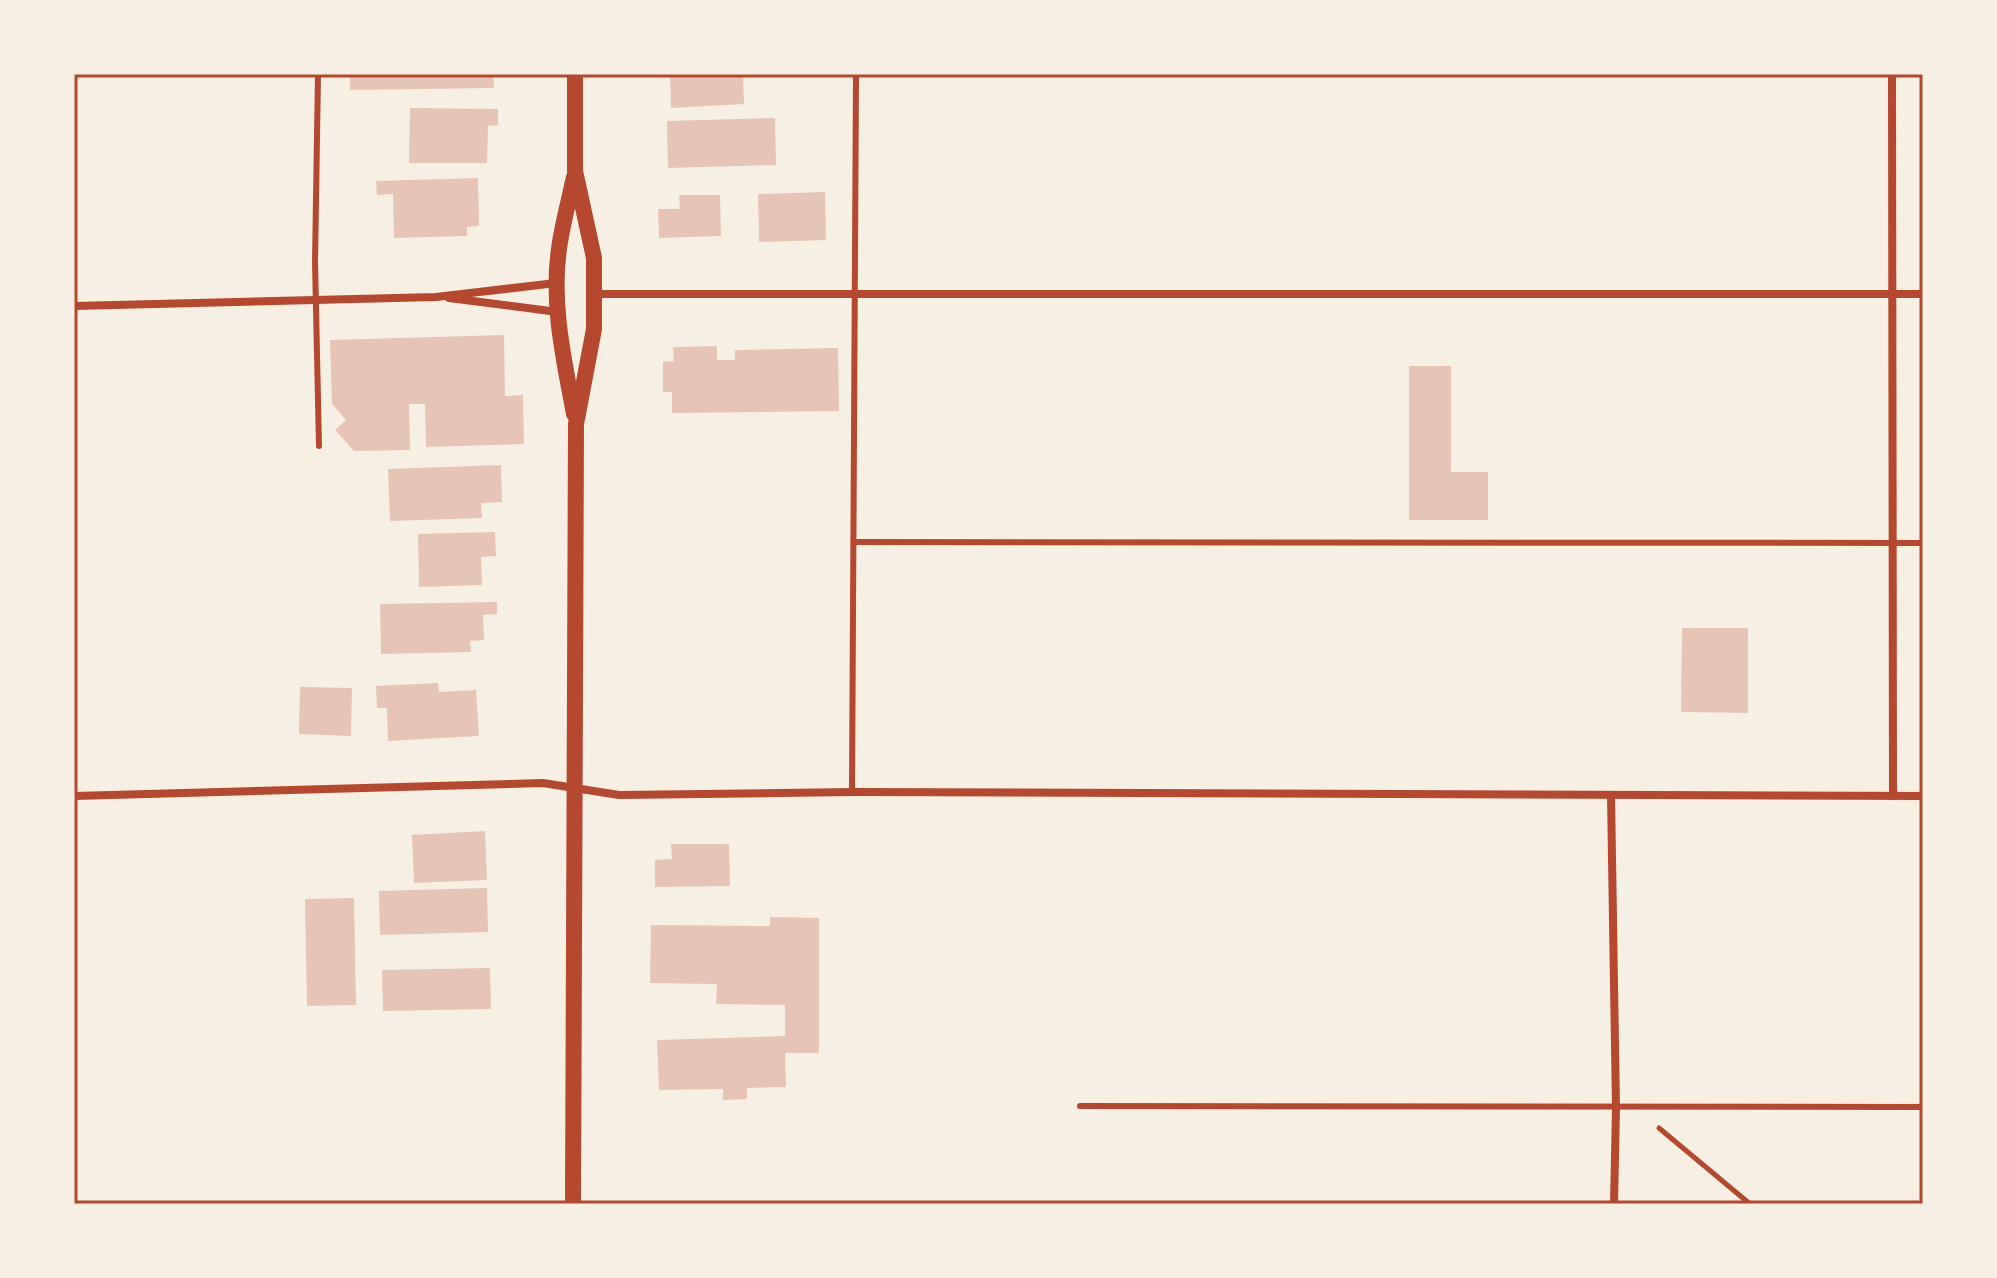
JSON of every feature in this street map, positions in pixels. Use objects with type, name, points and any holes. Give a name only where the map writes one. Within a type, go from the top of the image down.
[{"type":"main road","points":[[575,74],[575,171],[559,250],[558,312],[559,338],[576,424]]},
{"type":"main road","points":[[573,1204],[576,424],[594,329],[594,258],[575,171]]},
{"type":"street","points":[[1892,74],[1893,796]]},
{"type":"street","points":[[74,306],[436,297],[526,284],[558,283]]},
{"type":"street","points":[[594,294],[1923,294]]},
{"type":"street","points":[[436,297],[558,312]]},
{"type":"street","points":[[74,796],[543,783],[619,795],[852,792],[1923,796]]},
{"type":"street","points":[[1611,795],[1616,1108],[1614,1204]]},
{"type":"lane","points":[[318,74],[316,300],[319,446]]},
{"type":"lane","points":[[852,792],[856,74]]},
{"type":"lane","points":[[855,542],[1923,543]]},
{"type":"lane","points":[[1080,1106],[1923,1107]]},
{"type":"path","points":[[1648,1119],[1750,1204]]},
{"type":"building","points":[[350,74],[493,74],[494,88],[350,90]]},
{"type":"building","points":[[670,74],[743,74],[744,104],[671,108]]},
{"type":"building","points":[[410,108],[498,109],[498,125],[488,126],[487,163],[409,163]]},
{"type":"building","points":[[775,118],[776,165],[668,168],[667,121]]},
{"type":"building","points":[[478,178],[479,226],[467,227],[467,236],[394,238],[393,194],[377,195],[376,181]]},
{"type":"building","points":[[825,192],[826,240],[759,242],[758,194]]},
{"type":"building","points":[[679,195],[720,195],[721,236],[659,238],[658,209],[680,209]]},
{"type":"building","points":[[504,335],[505,396],[523,395],[524,444],[426,447],[425,404],[409,404],[410,450],[354,451],[335,430],[346,420],[332,404],[330,340]]},
{"type":"building","points":[[717,346],[717,360],[735,360],[735,350],[838,348],[839,411],[672,413],[672,392],[663,392],[663,362],[674,361],[673,347]]},
{"type":"building","points":[[1409,366],[1451,366],[1451,472],[1488,472],[1488,520],[1409,520]]},
{"type":"building","points":[[501,465],[502,502],[481,503],[482,518],[390,521],[388,469]]},
{"type":"building","points":[[495,532],[496,556],[481,557],[482,585],[419,587],[418,534]]},
{"type":"building","points":[[497,602],[497,614],[483,615],[484,640],[470,641],[471,652],[381,654],[380,604]]},
{"type":"building","points":[[1682,628],[1748,628],[1748,713],[1681,712]]},
{"type":"building","points":[[438,683],[439,692],[476,690],[479,736],[388,741],[387,708],[377,708],[376,686]]},
{"type":"building","points":[[300,687],[352,688],[351,736],[299,734]]},
{"type":"building","points":[[485,831],[487,880],[414,883],[412,835]]},
{"type":"building","points":[[671,844],[729,844],[730,886],[655,887],[655,860],[672,859]]},
{"type":"building","points":[[487,888],[488,932],[380,935],[379,891]]},
{"type":"building","points":[[354,898],[356,1005],[307,1006],[305,899]]},
{"type":"building","points":[[770,917],[819,918],[819,1053],[785,1053],[786,1087],[747,1088],[747,1099],[723,1100],[723,1089],[659,1090],[657,1040],[785,1036],[785,1005],[716,1004],[717,984],[650,983],[651,925],[770,926]]},
{"type":"building","points":[[490,968],[491,1009],[383,1011],[382,970]]}]
